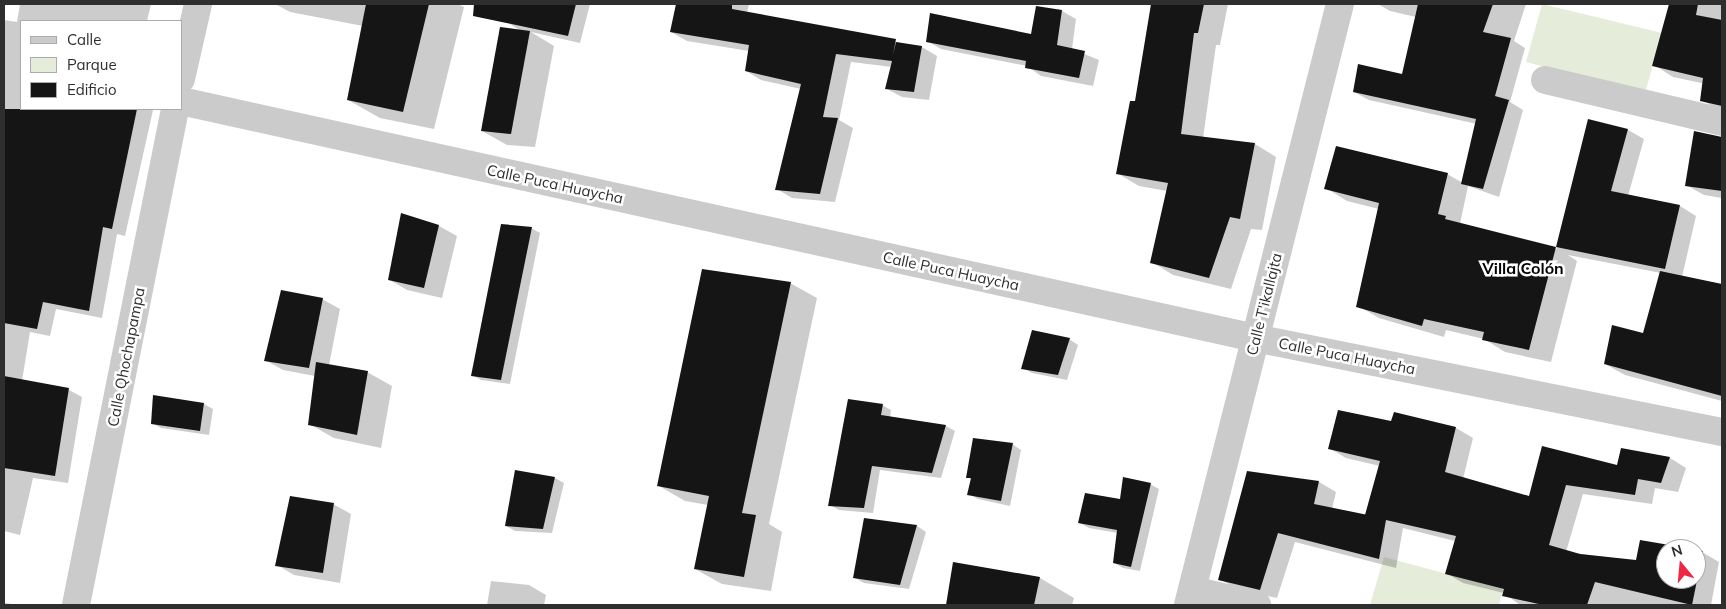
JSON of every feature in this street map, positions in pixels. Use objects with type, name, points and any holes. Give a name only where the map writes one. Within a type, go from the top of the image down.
[{"type":"street","points":[[182,75],[198,4]]},
{"type":"street","name":"Calle T'ikallajta","points":[[1190,598],[1340,4]]},
{"type":"street","points":[[1544,80],[1722,122]]},
{"type":"street","name":"Calle Puca Huaycha","points":[[182,102],[1255,338],[1722,432]]},
{"type":"street","name":"Calle Qhochapampa","points":[[76,605],[175,110]]},
{"type":"street","points":[[1190,598],[1257,605]]},
{"type":"green space","points":[[1542,4],[1662,33],[1645,93],[1526,62]]},
{"type":"green space","points":[[1384,557],[1503,589],[1499,605],[1370,605]]},
{"type":"building","points":[[366,4],[429,4],[403,112],[347,100]]},
{"type":"building","points":[[474,4],[576,4],[568,36],[473,16]]},
{"type":"building","points":[[676,4],[732,4],[732,9],[896,39],[893,55],[896,42],[922,46],[914,92],[885,89],[892,61],[836,54],[823,117],[838,118],[820,194],[775,190],[801,84],[745,71],[749,45],[670,32]]},
{"type":"building","points":[[1151,4],[1204,4],[1198,33],[1194,33],[1181,134],[1255,143],[1240,219],[1230,217],[1209,278],[1150,263],[1168,183],[1116,174],[1130,101],[1135,101]]},
{"type":"building","points":[[1418,4],[1493,4],[1483,32],[1511,38],[1495,96],[1509,100],[1483,189],[1461,184],[1476,119],[1353,92],[1358,64],[1402,74]]},
{"type":"building","points":[[1669,4],[1698,4],[1696,15],[1722,20],[1722,106],[1700,101],[1703,78],[1652,66]]},
{"type":"building","points":[[1036,6],[1062,10],[1057,45],[1085,51],[1079,78],[1025,68],[1026,61],[926,42],[930,13],[1031,34]]},
{"type":"building","points":[[500,27],[530,31],[511,134],[481,131]]},
{"type":"building","points":[[4,109],[137,110],[112,229],[103,227],[89,311],[43,302],[37,329],[4,323]]},
{"type":"building","points":[[1588,119],[1628,129],[1611,191],[1680,205],[1665,269],[1556,247]]},
{"type":"building","points":[[1694,131],[1722,137],[1722,191],[1685,186]]},
{"type":"building","points":[[1336,146],[1448,173],[1438,214],[1446,216],[1445,219],[1556,247],[1529,350],[1482,340],[1484,332],[1424,319],[1422,326],[1356,307],[1379,203],[1324,189]]},
{"type":"building","points":[[401,213],[439,225],[424,288],[388,280]]},
{"type":"building","points":[[501,224],[532,227],[501,380],[471,376]]},
{"type":"building","points":[[702,269],[791,282],[742,513],[756,515],[744,577],[694,569],[709,496],[657,486]]},
{"type":"building","points":[[1660,271],[1722,284],[1722,396],[1604,364],[1612,325],[1643,333]]},
{"type":"building","points":[[281,290],[323,298],[309,368],[264,361]]},
{"type":"building","points":[[1032,330],[1070,338],[1058,375],[1021,369]]},
{"type":"building","points":[[316,362],[368,371],[357,435],[308,425]]},
{"type":"building","points":[[4,376],[69,388],[55,476],[4,468]]},
{"type":"building","points":[[153,395],[204,403],[200,431],[151,424]]},
{"type":"building","points":[[848,399],[883,404],[881,415],[946,425],[932,473],[872,466],[864,508],[828,506]]},
{"type":"building","points":[[1338,410],[1391,421],[1394,412],[1456,427],[1445,472],[1529,496],[1542,446],[1617,465],[1621,448],[1670,457],[1661,483],[1638,479],[1635,495],[1566,485],[1549,545],[1580,554],[1636,560],[1640,540],[1656,543],[1656,589],[1695,589],[1692,605],[1595,582],[1587,605],[1543,605],[1502,596],[1504,589],[1445,574],[1456,536],[1386,520],[1379,559],[1278,533],[1260,590],[1218,580],[1247,471],[1319,481],[1314,504],[1365,514],[1380,461],[1328,449]]},
{"type":"building","points":[[973,438],[1013,443],[1001,501],[967,495],[971,478],[966,478]]},
{"type":"building","points":[[515,470],[555,477],[543,529],[505,526]]},
{"type":"building","points":[[1123,477],[1151,483],[1131,567],[1113,563],[1117,530],[1078,523],[1085,493],[1120,499]]},
{"type":"building","points":[[290,496],[334,503],[323,573],[275,566]]},
{"type":"building","points":[[864,518],[917,525],[900,585],[853,578]]},
{"type":"building","points":[[953,562],[1040,577],[1034,605],[946,605]]},
{"type":"district","name":"Villa Colón","points":[[1523,268]]}]
